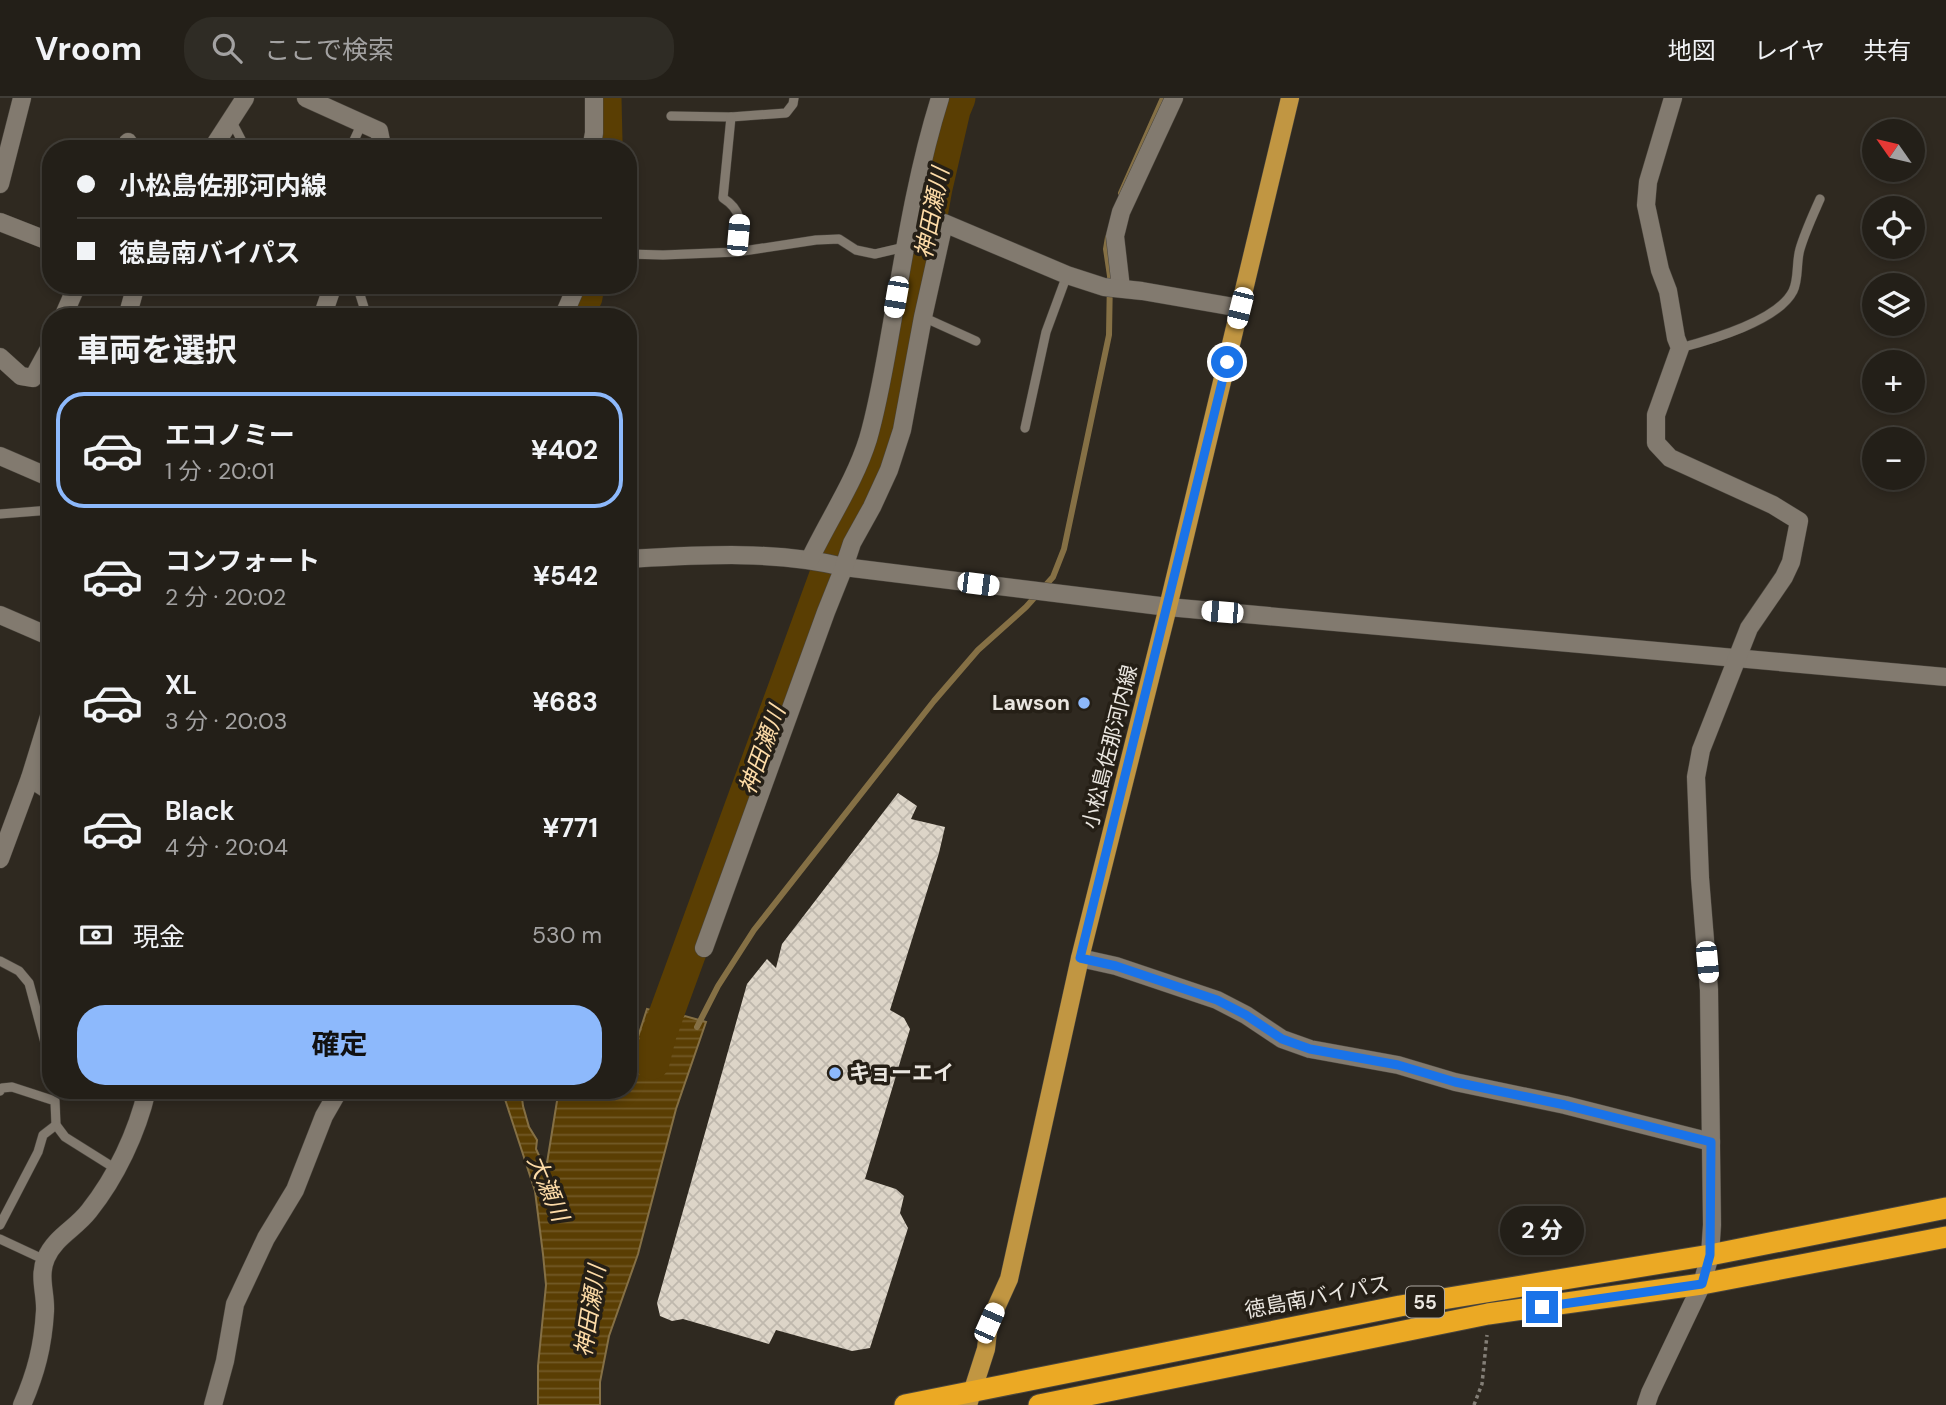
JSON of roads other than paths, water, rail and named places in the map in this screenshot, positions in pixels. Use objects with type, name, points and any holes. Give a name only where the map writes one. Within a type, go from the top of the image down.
[{"type":"highway","name":"徳島南バイパス","points":[[905,1405],[971,1397],[1400,1306],[1710,1255],[1946,1208]]},
{"type":"highway","name":"55","points":[[1039,1405],[1488,1314],[1702,1284],[1946,1237]]},
{"type":"main road","name":"小松島佐那河内線","points":[[971,1397],[986,1349],[989,1323],[1009,1279],[1080,958],[1168,607],[1290,98]]},
{"type":"street","points":[[0,184],[22,98]]},
{"type":"street","points":[[218,140],[245,98]]},
{"type":"street","points":[[306,98],[379,131],[381,140]]},
{"type":"street","points":[[593,140],[594,98]]},
{"type":"street","points":[[704,948],[826,612],[827,563],[879,397],[905,247],[930,130],[940,98]]},
{"type":"street","points":[[1113,288],[1115,236],[1121,212],[1174,98]]},
{"type":"street","points":[[1646,1405],[1702,1284],[1710,1255],[1709,989],[1700,878],[1696,777],[1701,750],[1749,628],[1791,562],[1799,521],[1773,505],[1670,458],[1656,443],[1656,415],[1680,348],[1646,205],[1648,183],[1673,98]]},
{"type":"street","points":[[0,222],[42,238]]},
{"type":"street","points":[[827,563],[852,544],[889,470],[902,430],[944,223],[1067,275],[1113,288],[1240,308]]},
{"type":"street","points":[[0,358],[21,376],[33,378],[42,362]]},
{"type":"street","points":[[0,456],[42,474]]},
{"type":"street","points":[[637,559],[706,555],[765,556],[1168,607],[1946,677]]},
{"type":"street","points":[[0,615],[42,633]]},
{"type":"street","points":[[0,859],[42,739]]},
{"type":"street","points":[[30,778],[42,786]]},
{"type":"street","points":[[1080,958],[1116,966],[1217,1000],[1282,1039],[1310,1049],[1398,1065],[1455,1082],[1565,1105],[1711,1142]]},
{"type":"street","points":[[22,1405],[43,1346],[45,1307],[41,1278],[45,1260],[53,1244],[87,1214],[103,1192],[128,1146],[144,1099]]},
{"type":"street","points":[[213,1405],[225,1361],[235,1304],[266,1238],[295,1190],[324,1116],[334,1099]]},
{"type":"lane","points":[[671,116],[731,117],[786,113],[794,98]]},
{"type":"lane","points":[[731,117],[723,198],[734,205],[740,218],[737,251]]},
{"type":"lane","points":[[231,120],[241,140]]},
{"type":"lane","points":[[354,140],[362,123]]},
{"type":"lane","points":[[1680,348],[1712,340],[1751,324],[1781,306],[1794,290],[1800,250],[1820,199]]},
{"type":"lane","points":[[637,254],[737,251],[839,239],[856,250],[875,254],[905,247]]},
{"type":"lane","points":[[1025,428],[1046,332],[1067,275]]},
{"type":"lane","points":[[923,317],[976,341]]},
{"type":"lane","points":[[0,514],[42,511]]},
{"type":"lane","points":[[0,961],[19,971],[29,983],[42,1031]]},
{"type":"lane","points":[[0,1091],[2,1088],[12,1087],[42,1097]]},
{"type":"lane","points":[[49,1099],[55,1101],[56,1125],[65,1137],[116,1169]]},
{"type":"lane","points":[[0,1226],[38,1152],[43,1135],[56,1125]]},
{"type":"lane","points":[[0,1239],[45,1260]]},
{"type":"water","points":[[647,1009],[662,1013],[674,1021],[685,1016],[706,1022],[676,1109],[638,1254],[609,1336],[600,1382],[600,1405],[538,1405],[538,1366],[546,1285],[543,1254],[535,1191],[505,1099],[522,1099],[529,1127],[537,1140],[536,1149],[542,1162],[547,1163],[556,1099],[637,1099],[637,1040]]},
{"type":"waterway","name":"大瀬川","points":[[604,98],[605,140]]},
{"type":"waterway","name":"神田瀬川","points":[[652,1062],[659,1034],[836,550],[875,476],[897,400],[935,188],[958,98]]},
{"type":"waterway","points":[[1121,193],[1163,98]]},
{"type":"waterway","points":[[697,1027],[718,986],[754,930],[934,701],[978,650],[1026,607],[1053,577],[1064,549],[1109,335],[1110,276],[1106,249],[1108,237]]},
{"type":"waterway","name":"大瀬川","points":[[580,308],[586,294]]},
{"type":"place","name":"Lawson","points":[[1084,703]]},
{"type":"place","name":"キョーエイ","points":[[835,1073]]}]
